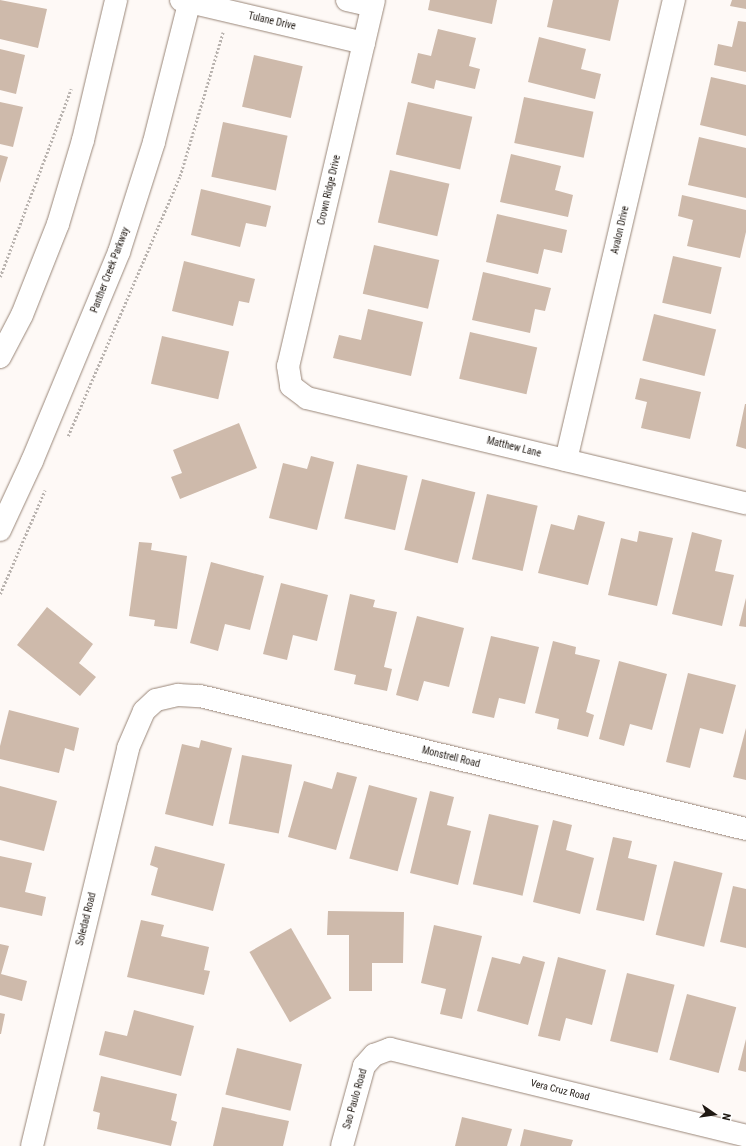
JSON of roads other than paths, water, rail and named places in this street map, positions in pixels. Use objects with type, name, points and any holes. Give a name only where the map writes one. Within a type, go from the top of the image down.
[{"type":"street","points":[[0,358],[22,315],[58,224],[83,140],[116,0]]},
{"type":"street","points":[[347,0],[373,3]]},
{"type":"street","name":"Avalon Drive","points":[[566,460],[674,0]]},
{"type":"street","name":"Tulane Drive","points":[[187,1],[364,43]]},
{"type":"street","name":"Panther Creek Parkway","points":[[0,530],[32,461],[118,252],[154,142],[187,1]]},
{"type":"street","name":"Crown Ridge Drive","points":[[290,381],[288,366],[373,3]]},
{"type":"street","name":"Matthew Lane","points":[[290,381],[295,390],[307,398],[746,503]]},
{"type":"street","name":"Monstrell Road","points":[[156,700],[178,695],[200,696],[746,829]]},
{"type":"street","name":"Soledad Road","points":[[32,1146],[128,748],[141,716],[156,700]]},
{"type":"street","name":"Vera Cruz Road","points":[[374,1055],[382,1051],[399,1050],[746,1136]]},
{"type":"street","name":"Sao Paulo Road","points":[[342,1146],[360,1073],[368,1060],[374,1055]]}]
